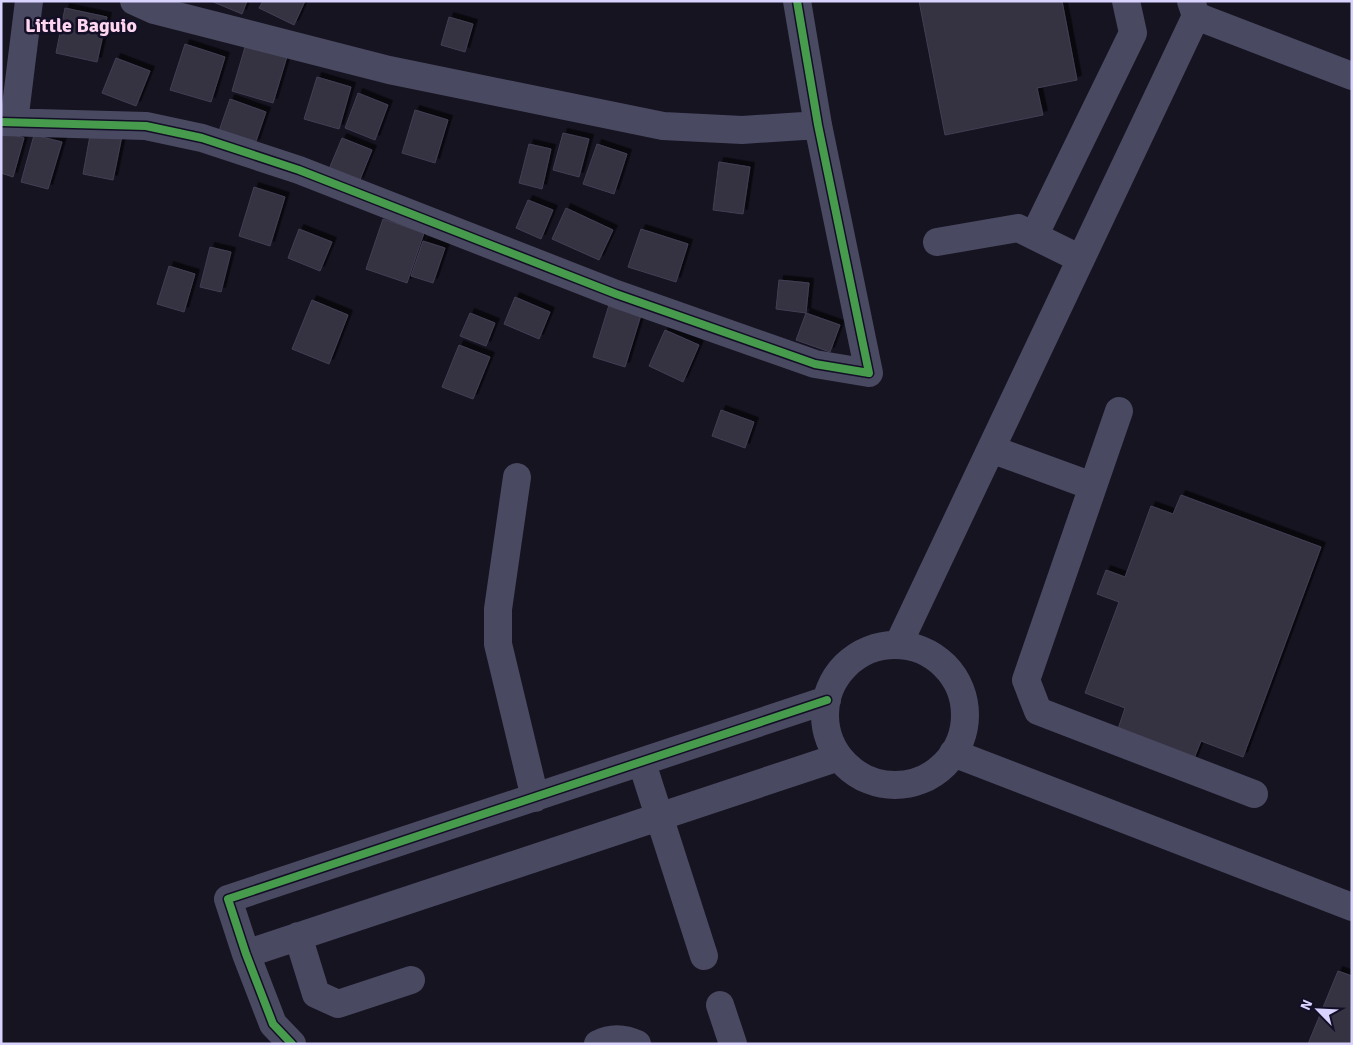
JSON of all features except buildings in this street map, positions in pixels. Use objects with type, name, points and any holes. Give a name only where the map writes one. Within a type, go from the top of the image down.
[{"type":"street","points":[[29,1],[8,122],[146,126],[202,138],[299,170],[616,294],[760,345],[814,364],[869,373],[818,125],[797,1]]},
{"type":"street","points":[[134,1],[154,10],[389,70],[663,126],[742,130],[818,125]]},
{"type":"street","points":[[1034,236],[1134,33],[1126,1]]},
{"type":"street","points":[[898,645],[1081,259],[1194,9],[1352,76]]},
{"type":"street","points":[[937,242],[1018,228],[1081,259]]},
{"type":"street","points":[[1119,411],[1026,680],[1038,711],[1254,794]]},
{"type":"street","points":[[991,449],[1092,486]]},
{"type":"street","points":[[517,477],[498,609],[498,644],[535,798]]},
{"type":"street","points":[[898,645],[914,648],[929,654],[943,663],[957,683],[964,706],[964,723],[961,739],[944,765],[919,781],[904,785],[889,785],[861,777],[849,768],[831,744],[825,715],[827,700],[838,674],[847,664],[871,649],[898,645]]},
{"type":"street","points":[[292,1044],[273,1024],[246,954],[228,899],[827,700]]},
{"type":"street","points":[[953,753],[1352,907]]},
{"type":"street","points":[[246,954],[839,757]]},
{"type":"street","points":[[642,763],[704,956]]},
{"type":"street","points":[[298,936],[316,994],[338,1004],[411,980]]},
{"type":"street","points":[[720,1005],[733,1044]]},
{"type":"street","points":[[598,1044],[608,1039],[618,1038],[637,1044]]},
{"type":"cycle path","points":[[1,122],[146,126],[202,138],[299,170],[616,294],[815,364],[869,373],[818,125],[797,1]]},
{"type":"cycle path","points":[[292,1044],[273,1024],[246,954],[228,899],[827,700]]},
{"type":"district","name":"Little Baguio","points":[[81,25]]}]
